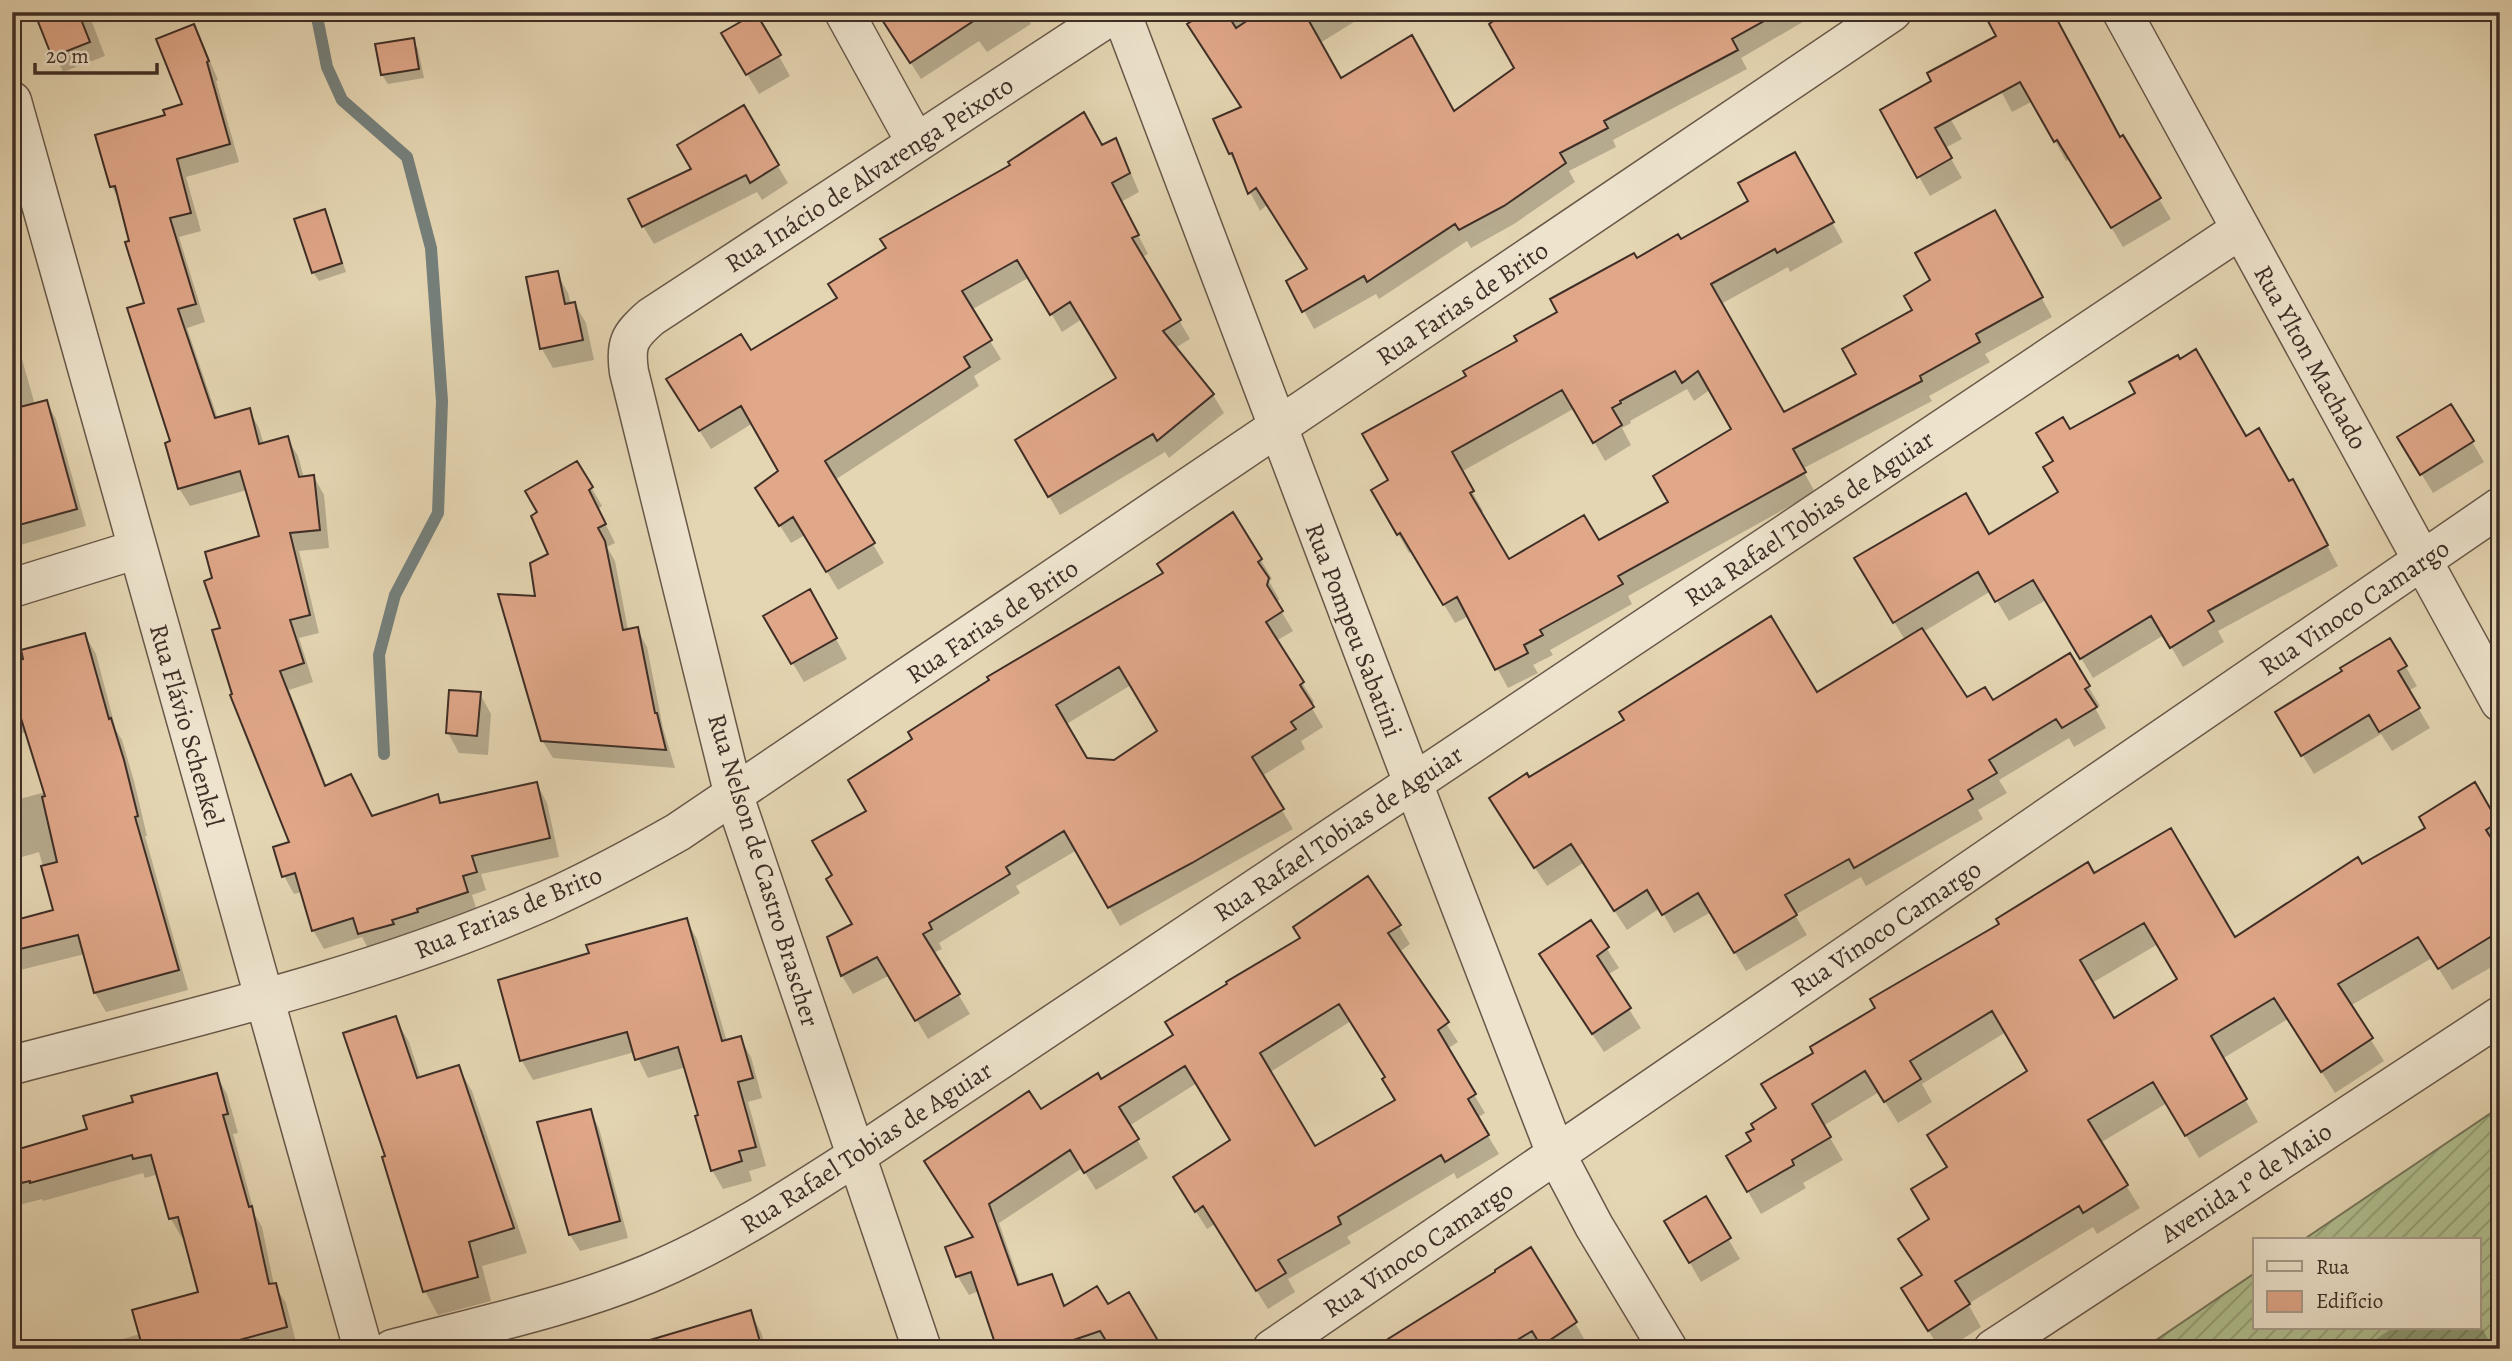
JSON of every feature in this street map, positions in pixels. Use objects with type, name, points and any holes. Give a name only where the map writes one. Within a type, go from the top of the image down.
[{"type":"street","points":[[844,12],[916,143]]},
{"type":"street","name":"Rua Inácio de Alvarenga Peixoto","points":[[628,342],[637,329],[651,317],[1118,12]]},
{"type":"street","name":"Rua Pompeu Sabatini","points":[[1118,12],[1556,1154],[1594,1227],[1668,1349]]},
{"type":"street","name":"Rua Farias de Brito","points":[[12,1065],[264,1000],[398,958],[543,902],[641,853],[734,796],[1892,12]]},
{"type":"street","name":"Rua Ylton Machado","points":[[2122,12],[2500,702]]},
{"type":"street","name":"Rua Flávio Schenkel","points":[[12,101],[363,1349]]},
{"type":"street","name":"Rua Rafael Tobias de Aguiar","points":[[392,1349],[582,1298],[648,1273],[720,1240],[856,1156],[2241,229]]},
{"type":"street","name":"Rua Nelson de Castro Brascher","points":[[628,342],[629,372],[734,796],[922,1349]]},
{"type":"street","name":"Rua Vinoco Camargo","points":[[1272,1349],[2500,507]]},
{"type":"street","points":[[12,588],[138,549]]},
{"type":"street","name":"Avenida 1º de Maio","points":[[1993,1349],[2500,1016]]},
{"type":"green space","points":[[2500,1107],[2500,1349],[2143,1349],[2253,1274],[2253,1330],[2480,1330],[2480,1238],[2306,1238]]},
{"type":"building","points":[[55,12],[78,12],[90,42],[52,57],[37,19]]},
{"type":"building","points":[[877,12],[987,12],[910,63]]},
{"type":"building","points":[[1206,12],[1226,12],[1236,28],[1260,12],[1304,12],[1341,78],[1412,35],[1454,111],[1514,68],[1489,24],[1506,12],[1780,12],[1732,39],[1738,50],[1604,121],[1608,128],[1560,153],[1566,163],[1504,206],[1459,230],[1455,224],[1367,282],[1364,276],[1302,312],[1286,281],[1307,269],[1256,188],[1248,194],[1232,153],[1229,154],[1213,119],[1241,107],[1187,24]]},
{"type":"building","points":[[1983,12],[2053,12],[2120,137],[2123,135],[2161,198],[2111,228],[2057,140],[2054,142],[2020,82],[1935,128],[1952,158],[1917,178],[1880,110],[1931,81],[1927,73],[1996,36]]},
{"type":"building","points":[[756,13],[781,55],[746,75],[721,33]]},
{"type":"building","points":[[194,24],[209,61],[207,62],[230,144],[177,159],[191,213],[170,218],[196,304],[178,309],[215,418],[250,408],[259,444],[288,436],[299,477],[314,475],[320,530],[290,533],[310,615],[290,620],[304,663],[280,671],[325,786],[351,774],[372,816],[438,794],[440,803],[537,782],[550,838],[472,856],[477,872],[463,876],[468,892],[417,909],[418,912],[392,920],[394,924],[358,934],[353,918],[312,931],[295,873],[282,877],[273,847],[289,842],[230,695],[232,694],[212,630],[220,628],[204,581],[212,578],[205,552],[259,536],[240,471],[178,489],[165,443],[170,441],[127,308],[144,303],[125,242],[129,241],[115,186],[110,187],[95,135],[165,115],[163,110],[182,104],[156,39]]},
{"type":"building","points":[[414,38],[419,69],[381,75],[375,44]]},
{"type":"building","points":[[744,105],[779,165],[750,183],[746,175],[642,227],[628,199],[691,169],[677,145]]},
{"type":"building","points":[[1084,112],[1102,145],[1116,138],[1130,173],[1112,183],[1139,235],[1132,238],[1181,320],[1163,331],[1214,394],[1157,441],[1153,434],[1048,497],[1015,440],[1116,378],[1070,302],[1050,315],[1017,260],[962,291],[992,340],[964,357],[970,367],[825,461],[875,543],[826,572],[793,517],[779,526],[755,488],[778,471],[741,406],[699,431],[666,379],[741,334],[751,350],[837,298],[828,284],[886,248],[880,239],[1010,165],[1008,162]]},
{"type":"building","points":[[1795,152],[1834,222],[1777,253],[1775,249],[1711,284],[1784,412],[1856,374],[1842,349],[1912,310],[1904,296],[1930,280],[1915,253],[1995,210],[2043,297],[1976,334],[1980,342],[1920,376],[1922,381],[1793,449],[1806,472],[1618,576],[1623,584],[1540,630],[1543,635],[1524,645],[1528,653],[1495,670],[1457,597],[1443,605],[1371,490],[1388,480],[1362,434],[1466,376],[1463,371],[1517,341],[1514,336],[1557,312],[1550,299],[1634,253],[1637,258],[1678,234],[1681,239],[1748,201],[1738,183]],"holes":[[[1675,371],[1682,383],[1698,371],[1731,429],[1653,476],[1668,502],[1599,540],[1584,515],[1509,559],[1470,493],[1474,491],[1452,452],[1562,390],[1593,443],[1622,425],[1612,408],[1621,403],[1620,401]]]},
{"type":"building","points":[[325,209],[342,263],[312,273],[294,219]]},
{"type":"building","points":[[558,271],[565,304],[575,302],[583,340],[540,349],[526,277]]},
{"type":"building","points":[[2196,349],[2246,436],[2259,428],[2289,481],[2293,479],[2328,545],[2208,611],[2214,621],[2170,648],[2151,616],[2080,659],[2033,580],[1995,602],[1978,572],[1893,623],[1854,558],[1966,493],[1989,534],[2058,492],[2043,467],[2053,461],[2036,433],[2063,417],[2070,429],[2135,393],[2129,382],[2178,355],[2180,359]]},
{"type":"building","points":[[47,400],[77,509],[12,527],[12,409]]},
{"type":"building","points":[[2451,404],[2474,441],[2420,475],[2397,437]]},
{"type":"building","points":[[577,461],[593,487],[589,490],[606,524],[598,528],[605,541],[623,630],[638,627],[655,713],[666,750],[541,741],[498,594],[535,596],[530,563],[548,554],[531,516],[537,512],[525,491]]},
{"type":"building","points":[[1233,512],[1262,559],[1258,562],[1269,578],[1267,585],[1283,611],[1266,622],[1304,682],[1300,685],[1314,707],[1291,722],[1296,729],[1252,757],[1284,809],[1108,908],[1064,831],[1006,867],[1010,874],[929,923],[932,929],[923,934],[960,994],[915,1021],[877,957],[841,976],[827,937],[852,924],[826,879],[832,875],[812,841],[866,811],[848,780],[912,739],[908,732],[989,680],[987,677],[1163,573],[1157,564]],"holes":[[[1119,667],[1157,731],[1114,760],[1087,758],[1056,705]]]},
{"type":"building","points":[[810,589],[837,638],[791,664],[763,616]]},
{"type":"building","points":[[1771,616],[1817,692],[1922,628],[1967,697],[1985,687],[1993,700],[2070,653],[2090,686],[2085,689],[2097,707],[2062,728],[2056,719],[1989,760],[1997,773],[1968,790],[1973,799],[1854,868],[1849,859],[1785,895],[1797,915],[1734,953],[1698,893],[1662,915],[1647,890],[1614,911],[1571,844],[1534,868],[1489,798],[1527,773],[1529,777],[1624,720],[1619,712]]},
{"type":"building","points":[[85,633],[109,719],[111,718],[124,760],[138,816],[135,817],[179,970],[94,993],[78,935],[12,951],[12,921],[53,910],[41,866],[57,862],[42,797],[45,796],[19,712],[12,714],[12,662],[23,659],[21,650]]},
{"type":"building","points":[[2390,638],[2407,666],[2398,671],[2420,708],[2379,732],[2369,715],[2301,756],[2275,712]]},
{"type":"building","points":[[449,690],[481,692],[477,736],[446,733]]},
{"type":"building","points":[[2475,782],[2498,822],[2486,830],[2500,852],[2500,931],[2438,969],[2418,937],[2338,984],[2373,1038],[2321,1072],[2274,998],[2211,1036],[2247,1099],[2185,1136],[2153,1082],[2088,1120],[2128,1185],[2083,1213],[2079,1206],[1955,1281],[1970,1304],[1928,1331],[1901,1288],[1922,1275],[1898,1239],[1929,1219],[1911,1189],[1947,1167],[1927,1135],[2027,1071],[1992,1011],[1910,1061],[1921,1079],[1884,1102],[1865,1071],[1812,1104],[1831,1137],[1792,1160],[1794,1165],[1747,1192],[1726,1156],[1751,1141],[1746,1133],[1754,1129],[1751,1124],[1776,1108],[1761,1084],[1813,1053],[1810,1047],[1875,1008],[1870,999],[1999,924],[1996,919],[2088,862],[2094,873],[2171,828],[2235,937],[2358,857],[2362,864],[2425,828],[2419,817]],"holes":[[[2144,923],[2177,979],[2114,1018],[2080,960]]]},
{"type":"building","points":[[1368,876],[1401,925],[1388,933],[1449,1022],[1438,1030],[1476,1094],[1468,1099],[1489,1135],[1445,1162],[1441,1155],[1338,1217],[1341,1224],[1278,1260],[1286,1273],[1256,1291],[1203,1206],[1195,1212],[1173,1177],[1230,1140],[1185,1066],[1119,1107],[1139,1139],[1084,1173],[1070,1150],[989,1204],[1018,1285],[1052,1274],[1064,1306],[1097,1286],[1108,1304],[1129,1292],[1163,1349],[1111,1349],[1100,1331],[1047,1349],[997,1349],[971,1272],[956,1277],[945,1247],[973,1237],[924,1161],[1029,1091],[1041,1109],[1098,1073],[1101,1079],[1173,1035],[1165,1022],[1300,938],[1293,927]],"holes":[[[1339,1004],[1385,1077],[1382,1079],[1395,1100],[1315,1146],[1260,1053]]]},
{"type":"building","points":[[687,918],[722,1041],[741,1036],[753,1078],[738,1082],[756,1147],[739,1151],[742,1161],[711,1171],[678,1047],[635,1060],[627,1032],[520,1061],[498,980],[589,953],[586,945]]},
{"type":"building","points":[[1591,920],[1609,947],[1597,956],[1631,1008],[1592,1034],[1539,954]]},
{"type":"building","points":[[396,1016],[417,1078],[459,1065],[514,1228],[469,1242],[478,1277],[423,1292],[382,1157],[385,1156],[343,1033]]},
{"type":"building","points":[[217,1073],[228,1114],[223,1115],[249,1207],[252,1206],[269,1284],[276,1283],[287,1327],[206,1349],[143,1349],[132,1310],[198,1292],[178,1217],[169,1219],[151,1155],[133,1159],[132,1155],[30,1183],[12,1185],[12,1151],[87,1129],[83,1116],[133,1102],[131,1096]]},
{"type":"building","points":[[591,1109],[620,1221],[569,1235],[537,1122]]},
{"type":"building","points":[[1706,1196],[1731,1238],[1689,1263],[1664,1221]]},
{"type":"building","points":[[1531,1247],[1577,1322],[1541,1346],[1532,1331],[1502,1349],[1372,1349],[1495,1272]]},
{"type":"building","points":[[751,1310],[762,1349],[651,1349],[650,1340]]},
{"type":"waterway","points":[[316,12],[327,67],[342,100],[407,157],[431,248],[442,401],[438,513],[395,595],[379,655],[384,754]]}]
